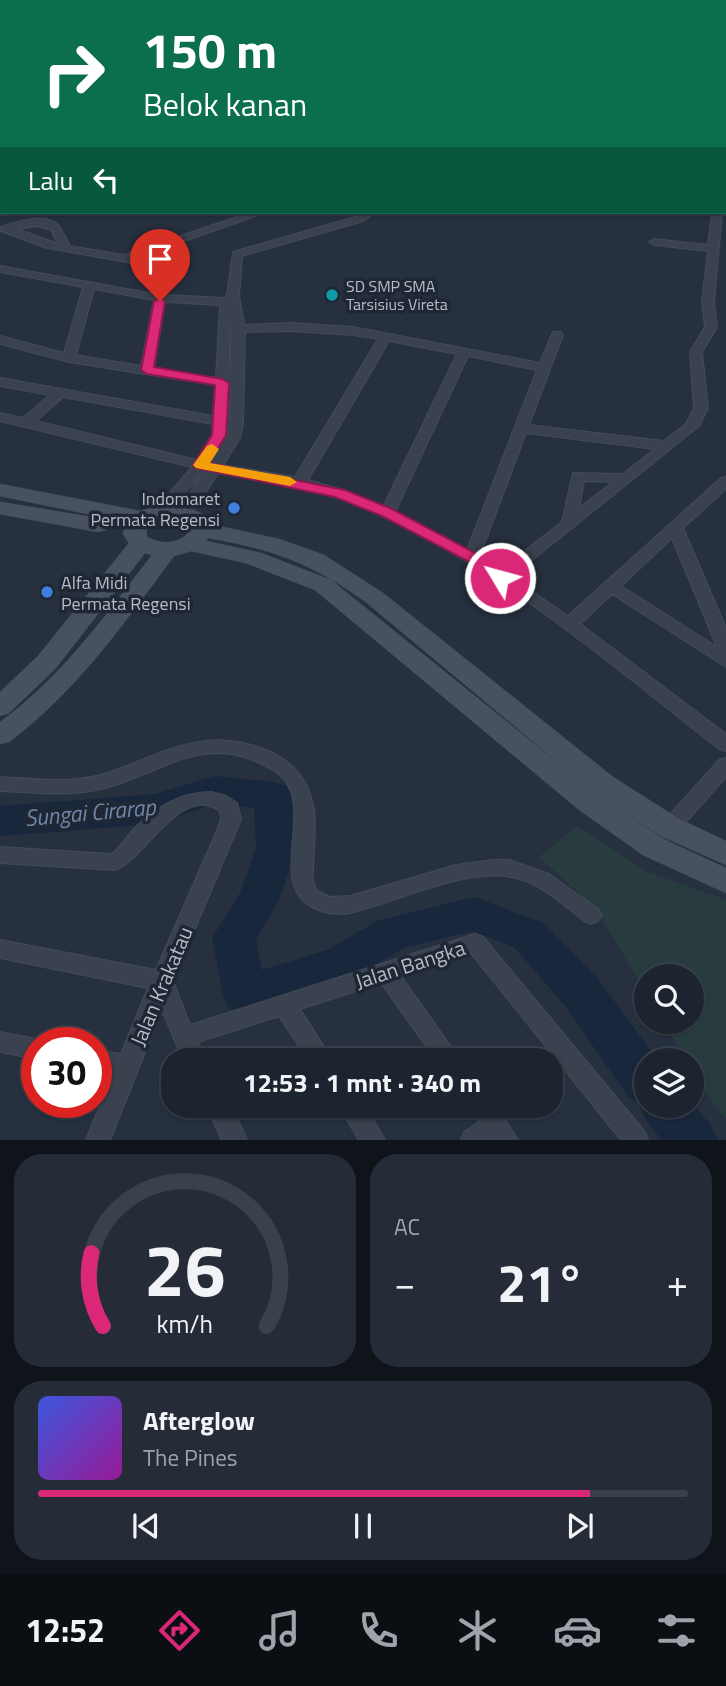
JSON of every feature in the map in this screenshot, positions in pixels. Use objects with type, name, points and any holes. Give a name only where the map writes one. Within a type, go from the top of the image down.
[{"type":"main road","points":[[0,490],[138,531],[157,550],[186,534]]},
{"type":"main road","points":[[0,508],[138,531]]},
{"type":"main road","points":[[2,703],[47,662],[138,531],[163,510],[186,534],[323,585],[588,802],[661,837],[726,881]]},
{"type":"main road","points":[[0,735],[20,722],[74,671],[186,534]]},
{"type":"main road","points":[[661,837],[726,855]]},
{"type":"street","points":[[125,258],[255,214]]},
{"type":"street","points":[[163,510],[230,444],[236,424],[229,384],[236,255],[359,219],[368,214]]},
{"type":"street","points":[[500,578],[692,426],[699,416],[701,408],[696,348],[711,327],[708,302],[719,242],[717,214]]},
{"type":"street","points":[[4,230],[49,224],[54,226],[66,248]]},
{"type":"street","points":[[4,230],[33,241],[161,265],[160,298],[147,370]]},
{"type":"street","points":[[654,242],[719,242]]},
{"type":"street","points":[[1,272],[160,298],[232,300]]},
{"type":"street","points":[[69,358],[89,286]]},
{"type":"street","points":[[186,534],[217,442],[229,384],[238,329],[232,300]]},
{"type":"street","points":[[238,329],[310,327],[386,337],[544,367]]},
{"type":"street","points":[[711,327],[726,328]]},
{"type":"street","points":[[472,557],[557,335]]},
{"type":"street","points":[[299,483],[386,337]]},
{"type":"street","points":[[0,340],[69,358],[229,384]]},
{"type":"street","points":[[387,513],[464,352]]},
{"type":"street","points":[[0,382],[236,424]]},
{"type":"street","points":[[26,423],[60,393]]},
{"type":"street","points":[[0,417],[207,467],[299,483],[339,493],[387,513],[472,557],[569,625],[726,744]]},
{"type":"street","points":[[521,428],[667,446]]},
{"type":"street","points":[[569,523],[578,476],[625,478]]},
{"type":"street","points":[[569,625],[718,495],[726,481]]},
{"type":"street","points":[[676,529],[726,648]]},
{"type":"street","points":[[611,586],[726,661]]},
{"type":"street","points":[[0,785],[91,784],[163,756],[190,750],[212,747],[251,751],[281,765],[301,792],[306,806],[301,876],[304,891],[315,902],[331,906],[352,904],[483,869],[510,868],[538,878],[591,915]]},
{"type":"street","points":[[661,837],[726,765]]},
{"type":"street","name":"Jalan Krakatau","points":[[0,855],[115,862],[122,858],[141,834],[180,804],[205,799],[221,801],[230,808],[231,819],[226,833],[162,981],[98,1140]]},
{"type":"street","name":"Jalan Bangka","points":[[183,1037],[475,943],[636,1140]]},
{"type":"street","points":[[0,949],[162,981],[189,1048]]},
{"type":"street","points":[[386,972],[440,1048]]},
{"type":"street","points":[[284,1004],[313,1048]]},
{"type":"street","points":[[0,1042],[21,1046]]},
{"type":"street","points":[[112,1063],[128,1066]]},
{"type":"street","points":[[224,1118],[235,1140]]},
{"type":"street","points":[[359,1118],[373,1140]]},
{"type":"street","points":[[473,1140],[494,1124]]},
{"type":"green space","points":[[577,826],[648,872],[726,900],[726,1118],[704,1089],[704,1048],[680,1048],[671,1034],[704,1034],[704,964],[634,964],[634,972],[596,909],[539,857]]},
{"type":"waterway","name":"Sungai Cirarap","points":[[0,821],[155,809],[214,790],[273,796],[276,848],[259,898],[234,938],[245,995],[341,964],[392,933],[474,914],[529,935],[582,993],[634,1066]]},
{"type":"waterway","name":"Sungai Cirarap","points":[[674,1118],[693,1140]]},
{"type":"slow traffic","points":[[212,449],[201,465],[290,482]]},
{"type":"place","name":"SD SMP SMA Tarsisius Vireta","points":[[332,295]]},
{"type":"place","name":"Indomaret Permata Regensi","points":[[234,508]]},
{"type":"place","name":"Alfa Midi Permata Regensi","points":[[47,592]]},
{"type":"route","points":[[160,301],[147,370],[222,383],[219,435],[201,465],[339,493],[387,513],[472,557],[500,578]]}]
